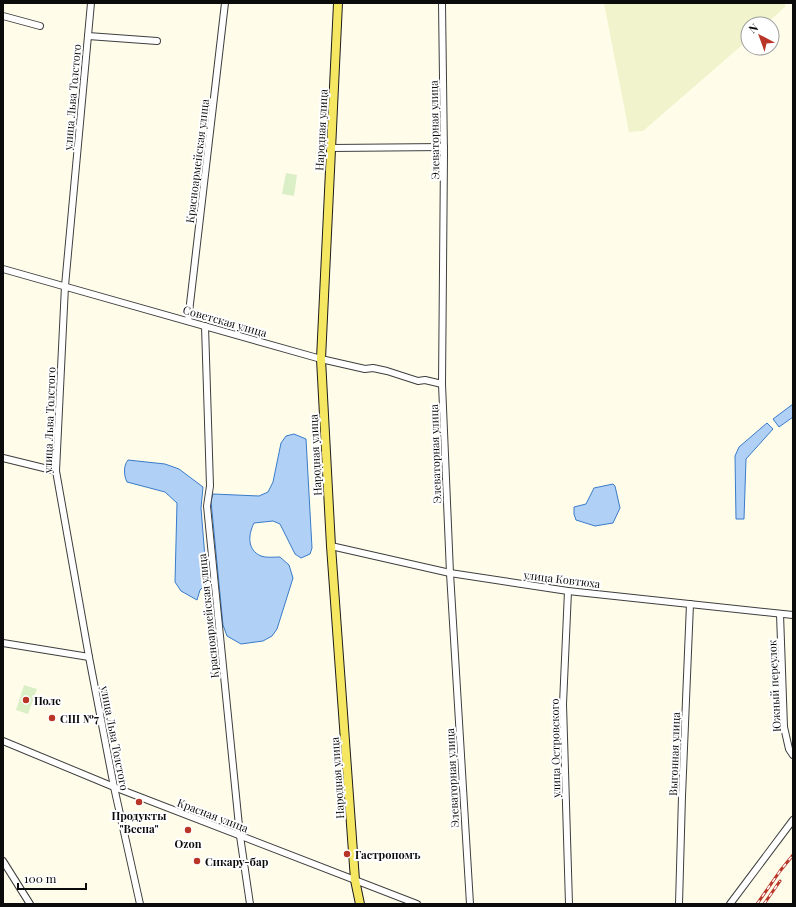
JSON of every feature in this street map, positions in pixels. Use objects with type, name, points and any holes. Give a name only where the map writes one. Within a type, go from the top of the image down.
[{"type":"main road","name":"Народная улица","points":[[338,3],[321,359],[331,546],[355,880],[360,904]]},
{"type":"street","name":"улица Льва Толстого","points":[[91,3],[65,286],[56,470],[114,787],[140,904]]},
{"type":"street","name":"Красноармейская улица","points":[[188,321],[225,3]]},
{"type":"street","name":"Элеваторная улица","points":[[442,3],[444,147],[442,384],[450,573],[470,904]]},
{"type":"street","points":[[3,16],[40,26]]},
{"type":"street","points":[[88,36],[157,41]]},
{"type":"street","points":[[331,148],[444,147]]},
{"type":"street","name":"Советская улица","points":[[3,269],[321,359],[365,369],[373,368],[387,371],[418,381],[425,380],[442,384]]},
{"type":"street","name":"Красноармейская улица","points":[[205,326],[210,486],[207,506],[240,836],[250,904]]},
{"type":"street","points":[[3,458],[56,470]]},
{"type":"street","name":"улица Ковтюха","points":[[331,546],[450,573],[568,591],[793,615]]},
{"type":"street","name":"улица Островского","points":[[568,591],[564,704],[569,904]]},
{"type":"street","name":"Выгонная улица","points":[[679,904],[690,604]]},
{"type":"street","name":"Южный переулок","points":[[780,614],[784,726],[789,749],[793,755]]},
{"type":"street","points":[[3,643],[89,657]]},
{"type":"street","name":"Красная улица","points":[[3,741],[114,787],[417,904]]},
{"type":"street","points":[[730,904],[793,820]]},
{"type":"street","points":[[3,861],[30,904]]},
{"type":"green space","points":[[604,3],[785,3],[785,7],[775,16],[740,16],[740,47],[643,131],[629,132]]},
{"type":"green space","points":[[286,173],[297,175],[294,196],[282,194]]},
{"type":"green space","name":"Поле","points":[[24,685],[37,689],[28,714],[16,710]]},
{"type":"water","points":[[793,404],[793,417],[779,427],[773,419]]},
{"type":"water","points":[[767,423],[773,429],[746,459],[744,519],[736,519],[735,456],[739,447]]},
{"type":"water","points":[[294,434],[306,439],[312,548],[310,554],[301,558],[295,554],[280,524],[273,521],[254,523],[250,537],[253,550],[263,557],[280,557],[289,565],[293,578],[277,629],[272,636],[263,641],[241,644],[227,636],[223,625],[211,501],[213,494],[259,496],[268,492],[273,482],[281,443],[286,436]]},
{"type":"water","points":[[128,460],[165,464],[179,469],[203,487],[201,508],[207,583],[200,590],[197,600],[181,591],[175,582],[177,503],[165,492],[127,482],[124,471]]},
{"type":"water","points":[[613,484],[615,486],[620,508],[613,523],[595,526],[576,520],[574,507],[586,504],[594,488]]},
{"type":"railway","points":[[757,904],[793,855]]},
{"type":"railway","points":[[764,904],[780,881]]},
{"type":"place","name":"Поле","points":[[26,700]]},
{"type":"place","name":"СШ №7","points":[[52,718]]},
{"type":"place","name":"Продукты \"Весна\"","points":[[139,802]]},
{"type":"place","name":"Ozon","points":[[188,830]]},
{"type":"place","name":"Гастрономъ","points":[[347,854]]},
{"type":"place","name":"Сикару-бар","points":[[197,861]]}]
